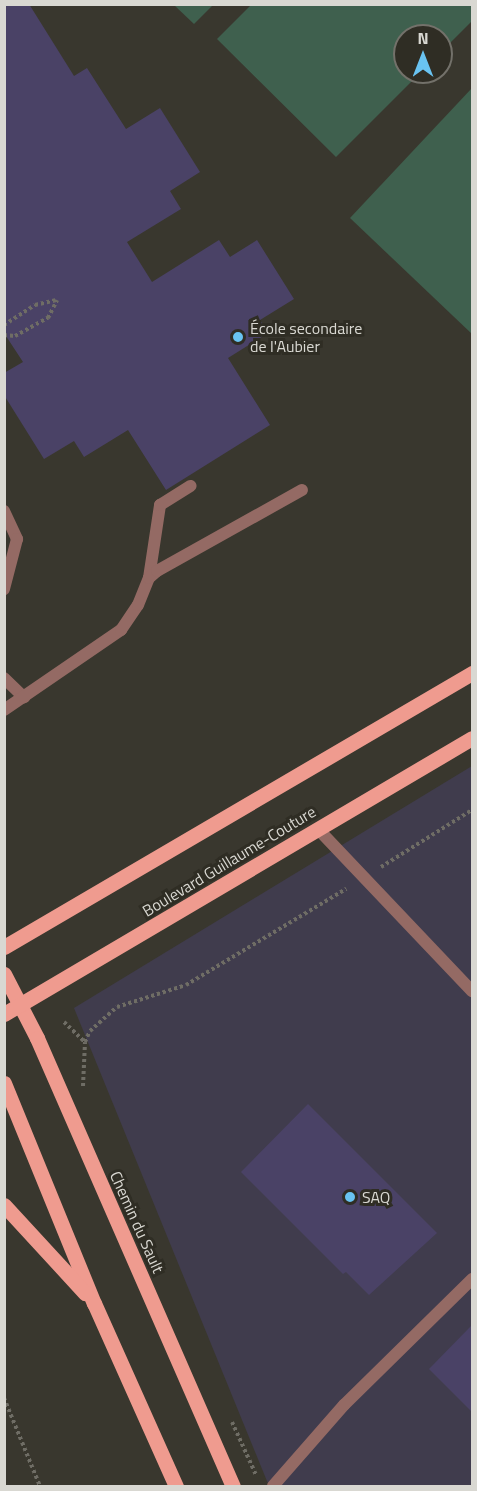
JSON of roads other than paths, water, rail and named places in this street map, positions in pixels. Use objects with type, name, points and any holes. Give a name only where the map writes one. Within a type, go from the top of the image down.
[{"type":"main road","points":[[4,947],[472,673]]},
{"type":"main road","name":"Boulevard Guillaume-Couture","points":[[4,1014],[472,738]]},
{"type":"main road","name":"Chemin du Sault","points":[[4,974],[21,1005],[233,1486]]},
{"type":"main road","points":[[4,1083],[94,1303],[176,1486]]},
{"type":"main road","points":[[4,1204],[94,1303]]},
{"type":"lane","points":[[4,710],[121,630],[138,605],[148,578],[160,505],[191,486]]},
{"type":"lane","points":[[148,578],[302,490]]},
{"type":"lane","points":[[4,511],[17,538],[4,589]]},
{"type":"lane","points":[[4,678],[24,697]]},
{"type":"lane","points":[[318,829],[472,991]]},
{"type":"lane","points":[[273,1486],[387,1361],[472,1279]]},
{"type":"place","name":"École secondaire de l'Aubier","points":[[238,337]]},
{"type":"place","name":"SAQ","points":[[350,1197]]}]
